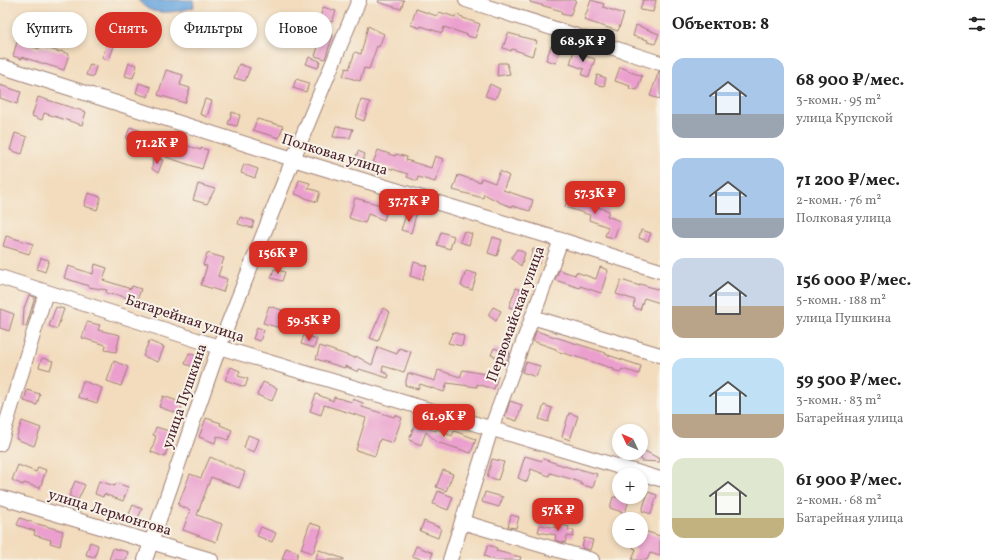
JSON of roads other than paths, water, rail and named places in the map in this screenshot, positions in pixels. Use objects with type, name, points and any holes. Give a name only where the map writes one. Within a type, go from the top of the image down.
[{"type":"street","name":"улица Пушкина","points":[[144,560],[219,347],[293,159],[359,0]]},
{"type":"street","points":[[466,0],[660,63]]},
{"type":"street","name":"Полковая улица","points":[[0,66],[293,159],[660,271]]},
{"type":"street","name":"Первомайская улица","points":[[450,560],[491,429],[561,240]]},
{"type":"street","name":"Батарейная улица","points":[[0,277],[219,347],[660,479]]},
{"type":"street","points":[[0,444],[46,292]]},
{"type":"street","points":[[532,317],[660,355]]},
{"type":"street","name":"улица Лермонтова","points":[[0,497],[211,560]]},
{"type":"street","points":[[462,522],[592,560]]},
{"type":"water","points":[[138,0],[193,0],[194,7],[174,12],[158,12],[153,11]]}]
